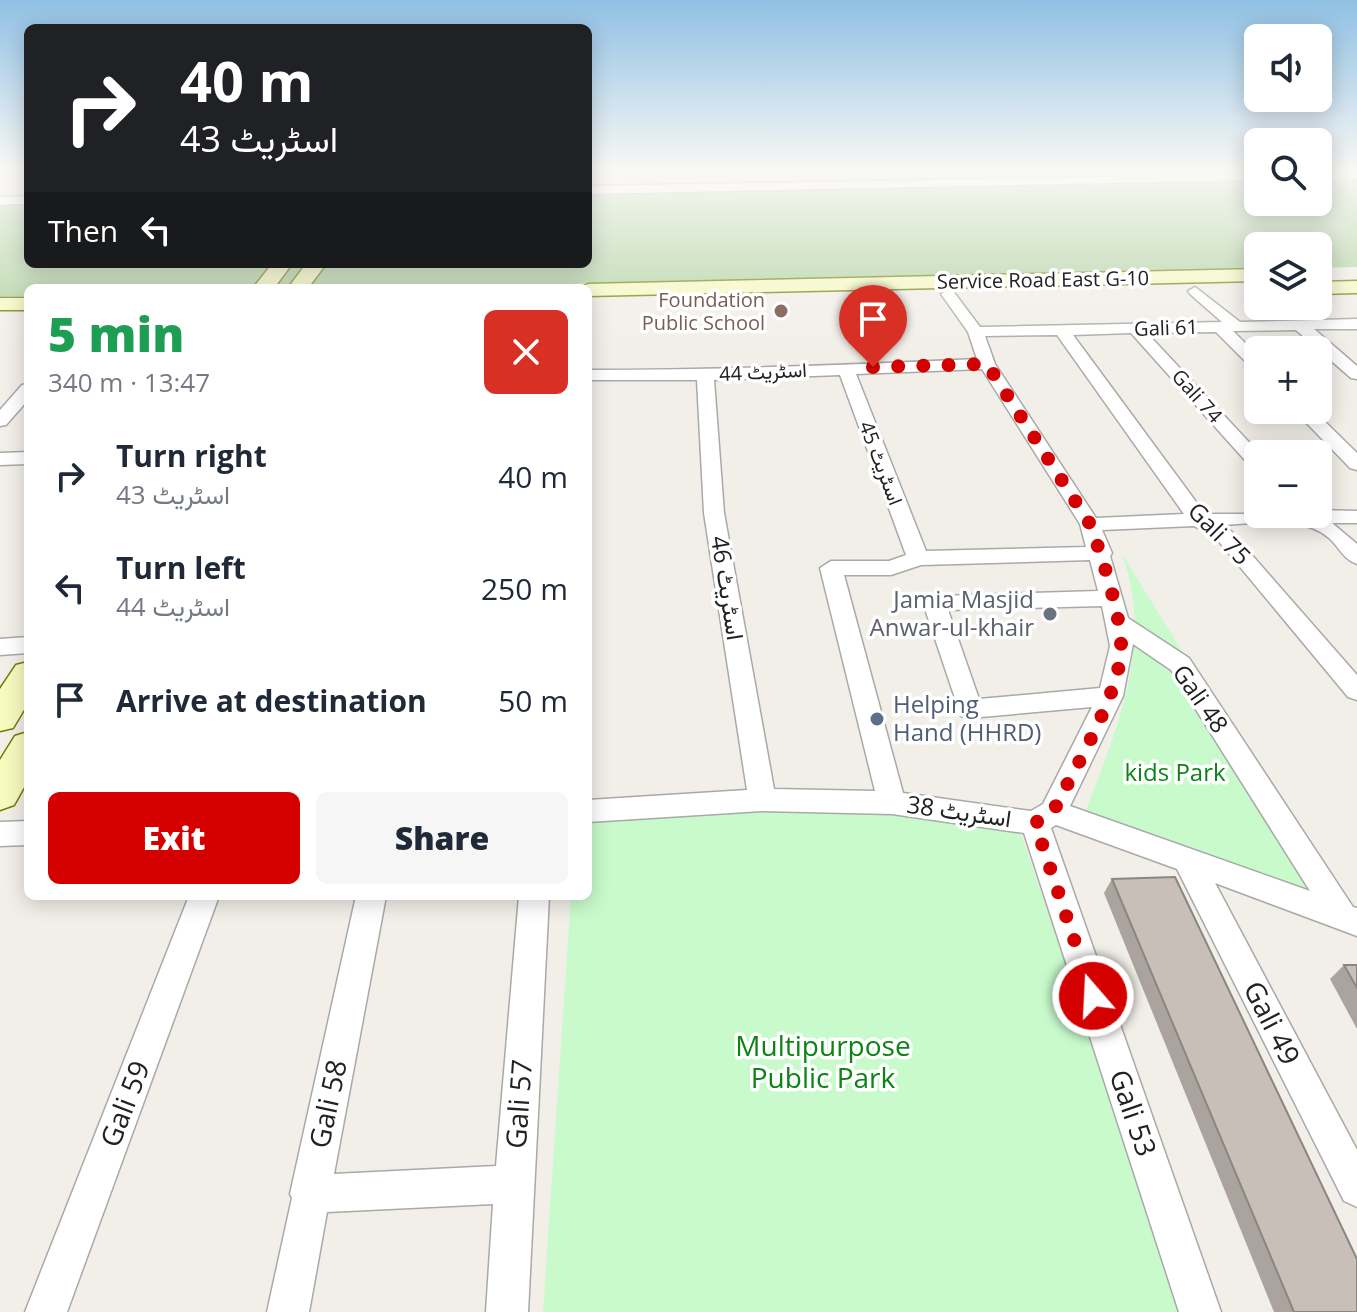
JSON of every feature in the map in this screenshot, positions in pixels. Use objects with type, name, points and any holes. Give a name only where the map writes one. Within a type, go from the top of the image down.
[{"type":"main road","points":[[266,284],[279,268]]},
{"type":"main road","points":[[1332,279],[1357,273]]},
{"type":"main road","name":"Service Road East G-10","points":[[592,290],[1244,275]]},
{"type":"main road","points":[[1332,284],[1357,287]]},
{"type":"main road","name":"Service Road East G-10","points":[[592,303],[1244,289]]},
{"type":"main road","points":[[0,304],[24,304]]},
{"type":"main road","points":[[0,318],[24,317]]},
{"type":"main road","points":[[0,718],[24,680]]},
{"type":"main road","points":[[0,794],[24,753]]},
{"type":"street","points":[[1195,291],[1244,347]]},
{"type":"street","points":[[948,294],[976,332],[987,364],[1090,524],[1101,553],[1122,646],[1110,696],[1044,818]]},
{"type":"street","name":"Gali 61","points":[[976,332],[1357,324]]},
{"type":"street","points":[[1301,326],[1357,374]]},
{"type":"street","name":"Gali 74","points":[[1135,329],[1244,448]]},
{"type":"street","name":"Gali 75","points":[[1062,331],[1200,521],[1223,534],[1357,691]]},
{"type":"street","name":"اسٹریٹ 44","points":[[592,375],[705,375],[845,367],[987,364]]},
{"type":"street","name":"اسٹریٹ 45","points":[[845,367],[918,558]]},
{"type":"street","name":"اسٹریٹ 46","points":[[705,375],[714,513],[762,800]]},
{"type":"street","points":[[0,421],[24,394]]},
{"type":"street","points":[[1317,424],[1357,464]]},
{"type":"street","points":[[0,459],[24,458]]},
{"type":"street","points":[[1332,516],[1357,517]]},
{"type":"street","points":[[1090,524],[1244,518]]},
{"type":"street","points":[[1327,528],[1357,557]]},
{"type":"street","points":[[892,803],[831,568],[891,568],[918,558],[1101,553]]},
{"type":"street","points":[[1110,696],[970,709],[935,606],[938,603],[1114,610]]},
{"type":"street","name":"Gali 48","points":[[1114,610],[1180,664],[1349,919]]},
{"type":"street","points":[[0,647],[24,645]]},
{"type":"street","name":"اسٹریٹ 38","points":[[592,811],[762,800],[892,803],[1044,818],[1186,858],[1349,919]]},
{"type":"street","name":"Gali 53","points":[[1044,818],[1200,1312]]},
{"type":"street","points":[[0,834],[24,833]]},
{"type":"street","name":"Gali 49","points":[[1186,858],[1357,1188]]},
{"type":"street","name":"Gali 59","points":[[46,1312],[202,900]]},
{"type":"street","name":"Gali 58","points":[[288,1312],[309,1194],[370,900]]},
{"type":"street","name":"Gali 57","points":[[507,1312],[534,900]]},
{"type":"street","points":[[309,1194],[513,1184]]},
{"type":"green space","points":[[0,232],[24,232],[24,268],[592,268],[592,232],[1244,232],[1244,269],[570,284],[24,284],[24,296],[0,296]]},
{"type":"green space","points":[[1332,232],[1357,232],[1357,267],[1332,268]]},
{"type":"green space","name":"kids Park","points":[[1121,552],[1337,903],[1081,823],[1118,723],[1133,655],[1135,621],[1131,587]]},
{"type":"green space","name":"Multipurpose Public Park","points":[[767,810],[928,817],[1021,834],[1186,1312],[543,1312],[571,900],[592,900],[592,823]]},
{"type":"building","points":[[1175,877],[1357,1259],[1357,1312],[1294,1312],[1112,879]]},
{"type":"building","points":[[1344,965],[1357,965],[1357,988]]},
{"type":"place","name":"Foundation Public School","points":[[781,311]]},
{"type":"place","name":"Jamia Masjid Anwar-ul-khair","points":[[1050,614]]},
{"type":"place","name":"Helping Hand (HHRD)","points":[[877,719]]},
{"type":"route","points":[[873,367],[987,364],[1090,524],[1101,553],[1122,646],[1110,696],[1053,812],[1035,823],[1093,996]]}]
